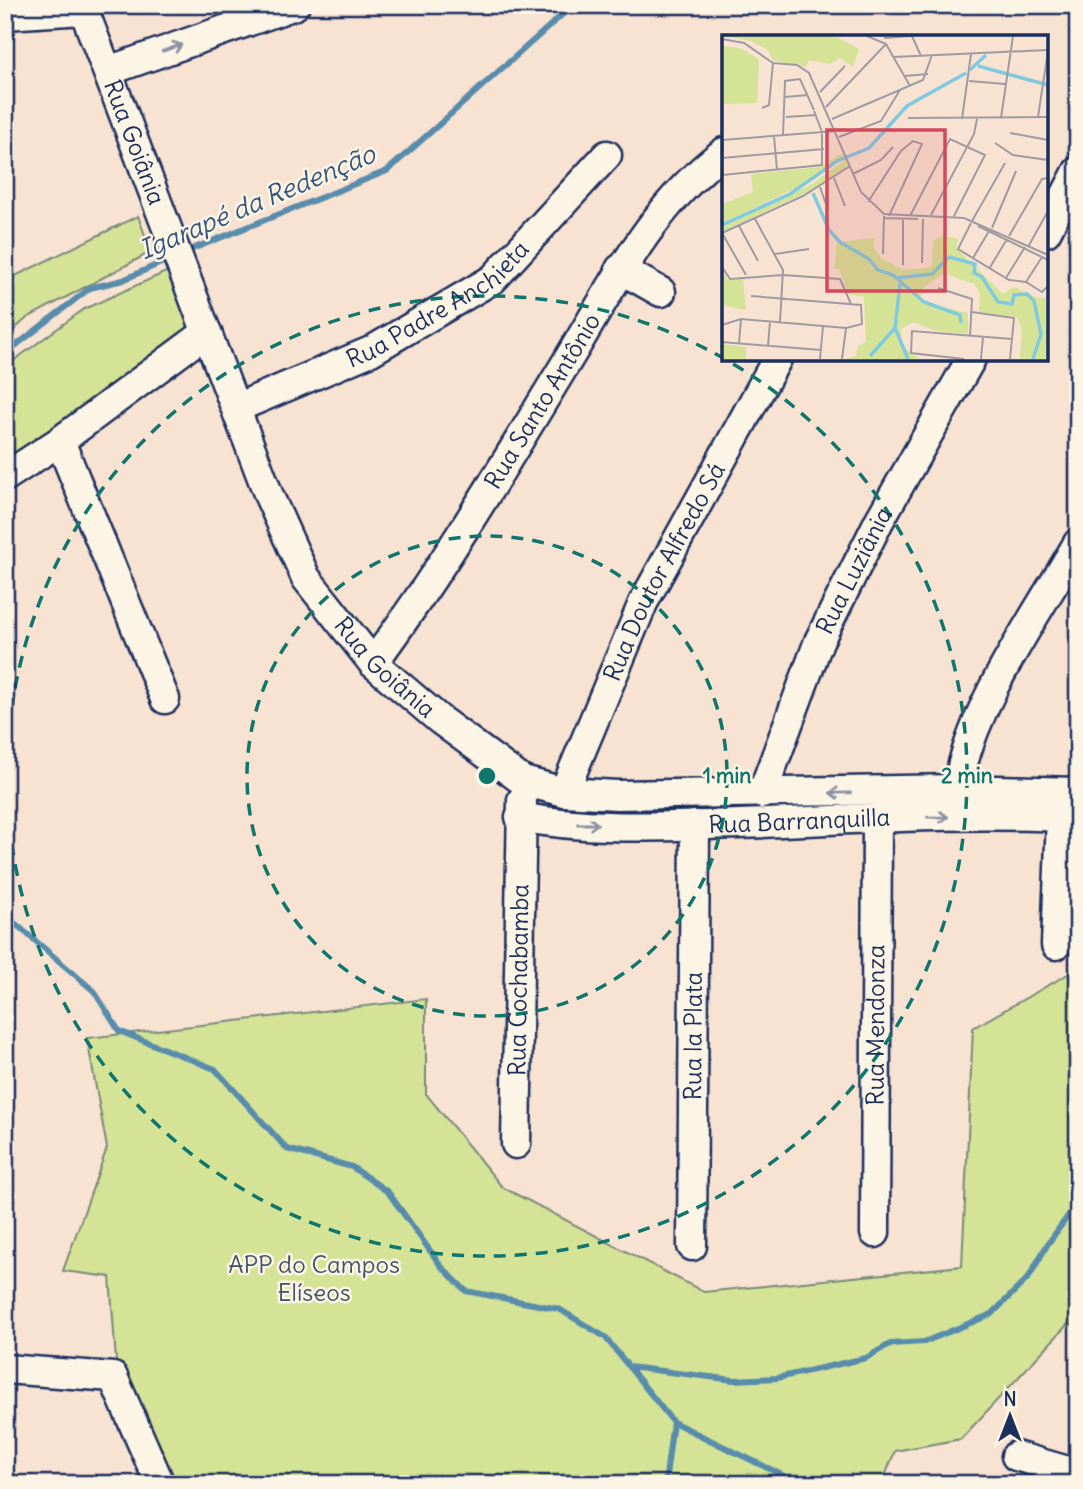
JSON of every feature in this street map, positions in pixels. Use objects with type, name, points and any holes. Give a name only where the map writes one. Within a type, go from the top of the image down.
[{"type":"street","points":[[108,71],[295,5]]},
{"type":"street","points":[[5,15],[83,7]]},
{"type":"street","name":"Rua Goiânia","points":[[83,7],[269,496],[306,578],[373,663],[440,720],[523,781],[565,792],[762,794],[957,789],[1078,792]]},
{"type":"street","name":"Rua Santo Antônio","points":[[373,663],[453,549],[620,269],[649,228],[676,197],[722,154]]},
{"type":"street","name":"Rua Padre Anchieta","points":[[236,408],[371,351],[494,279],[607,155]]},
{"type":"street","points":[[1048,228],[1078,171]]},
{"type":"street","points":[[620,269],[662,292]]},
{"type":"street","points":[[5,477],[60,441],[207,332]]},
{"type":"street","name":"Rua Doutor Alfredo Sá","points":[[565,792],[643,603],[776,360]]},
{"type":"street","name":"Rua Luziânia","points":[[762,794],[819,641],[879,521],[970,360]]},
{"type":"street","points":[[60,441],[165,699]]},
{"type":"street","points":[[957,789],[962,760],[977,725],[1078,543]]},
{"type":"street","name":"Rua Cochabamba","points":[[516,1144],[520,817],[523,781]]},
{"type":"street","name":"Rua Barranquilla","points":[[520,817],[564,824],[695,825],[877,819],[1070,817]]},
{"type":"street","points":[[1056,945],[1070,817]]},
{"type":"street","name":"Rua Mendonza","points":[[875,1233],[877,819]]},
{"type":"street","name":"Rua la Plata","points":[[692,1246],[695,825]]},
{"type":"street","points":[[5,1368],[99,1374],[117,1381],[160,1484]]},
{"type":"street","points":[[1016,1456],[1078,1474]]},
{"type":"green space","points":[[138,216],[151,252],[27,318],[5,338],[5,286],[9,279]]},
{"type":"green space","points":[[168,271],[191,331],[5,463],[5,367],[84,309]]},
{"type":"green space","name":"APP do Campos Elíseos","points":[[1070,973],[1078,976],[1078,1327],[1068,1324],[961,1439],[895,1451],[882,1484],[176,1484],[116,1361],[110,1277],[63,1271],[107,1148],[87,1038],[426,999],[426,1094],[502,1187],[704,1292],[962,1266],[973,1028]]},
{"type":"waterway","name":"Igarapé da Redenção","points":[[185,252],[387,171],[573,5]]},
{"type":"waterway","name":"Igarapé da Redenção","points":[[5,354],[90,288],[123,280],[172,258]]},
{"type":"waterway","points":[[5,910],[11,920],[94,991],[119,1031],[215,1069],[287,1149],[352,1167],[388,1192],[441,1266],[466,1291],[559,1309],[605,1337],[673,1422],[784,1476],[792,1484]]},
{"type":"waterway","points":[[629,1367],[734,1380],[777,1378],[866,1358],[890,1344],[924,1342],[992,1314],[1029,1277],[1047,1245],[1078,1202]]},
{"type":"waterway","points":[[665,1484],[673,1422]]}]
